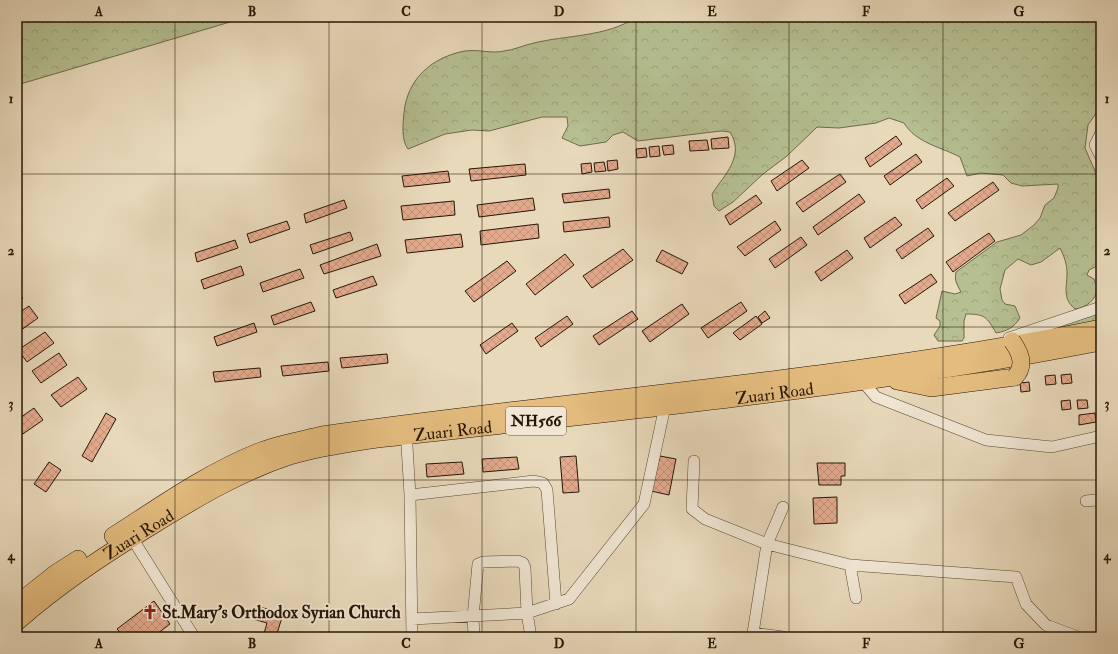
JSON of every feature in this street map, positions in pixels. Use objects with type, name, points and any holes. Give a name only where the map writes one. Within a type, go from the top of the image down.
[{"type":"highway","name":"Zuari Road","points":[[17,604],[56,573],[187,488],[225,466],[259,451],[292,442],[322,435],[406,430],[664,406],[863,382],[884,372],[1101,328]]},
{"type":"highway","points":[[1011,339],[1020,352],[1022,363],[1020,372],[1016,377],[931,388],[884,372],[898,356],[1011,339]]},
{"type":"highway","name":"Zuari Road","points":[[17,622],[68,579],[210,490],[245,473],[290,456],[327,446],[406,430],[884,372],[1014,359],[1101,342]]},
{"type":"street","points":[[1101,133],[1095,145],[1101,157]]},
{"type":"street","points":[[1011,339],[1101,307]]},
{"type":"street","points":[[863,382],[876,398],[986,440],[1052,447],[1101,436]]},
{"type":"street","points":[[412,619],[527,613],[569,599],[644,504],[664,406]]},
{"type":"street","points":[[406,430],[410,495],[412,637]]},
{"type":"street","points":[[694,461],[692,509],[705,519],[767,544],[850,565],[1016,577],[1026,604],[1046,625],[1078,637]]},
{"type":"street","points":[[410,495],[534,481],[543,483],[546,490],[556,604]]},
{"type":"street","points":[[1086,501],[1095,500],[1101,502]]},
{"type":"street","points":[[783,637],[753,633],[767,544],[784,507]]},
{"type":"street","points":[[132,538],[194,637]]},
{"type":"street","points":[[474,637],[473,617],[478,564],[483,562],[518,561],[523,564],[525,568],[527,613],[531,637]]},
{"type":"street","points":[[850,565],[856,598]]},
{"type":"green space","points":[[17,17],[247,17],[17,85]]},
{"type":"green space","points":[[636,17],[1101,17],[1101,106],[1088,125],[1085,148],[1101,185],[1101,264],[1089,270],[1087,275],[1094,279],[1097,288],[1093,300],[1083,307],[1075,309],[1068,301],[1066,292],[1066,266],[1060,248],[1041,262],[1031,265],[1018,259],[1005,270],[1000,289],[1002,300],[1005,304],[1015,306],[1020,318],[1015,324],[1007,330],[996,333],[988,320],[985,318],[977,315],[966,314],[964,321],[964,338],[962,341],[938,341],[934,335],[940,326],[940,321],[936,318],[942,291],[955,294],[961,292],[957,285],[955,275],[956,272],[997,242],[1021,235],[1034,225],[1040,218],[1045,205],[1054,198],[1058,184],[1022,186],[1011,183],[1003,175],[981,173],[967,176],[960,157],[929,144],[909,130],[904,123],[889,118],[876,123],[839,128],[817,127],[787,156],[763,174],[733,202],[719,211],[714,206],[712,194],[732,164],[735,149],[734,141],[730,132],[721,131],[638,141],[623,132],[613,135],[606,142],[580,146],[562,138],[568,126],[567,117],[542,117],[489,131],[472,130],[445,134],[408,149],[403,136],[403,122],[406,101],[410,90],[423,72],[442,58],[465,51],[499,52],[512,50],[546,40],[600,32],[625,24]]},
{"type":"green space","points":[[1101,313],[1101,324],[1032,333]]},
{"type":"building","points":[[896,136],[902,144],[870,167],[865,158]]},
{"type":"building","points":[[728,137],[729,148],[712,149],[711,139]]},
{"type":"building","points":[[707,140],[709,150],[690,151],[689,141]]},
{"type":"building","points":[[673,145],[674,154],[664,155],[662,146]]},
{"type":"building","points":[[659,146],[660,156],[650,157],[649,147]]},
{"type":"building","points":[[646,148],[647,157],[637,158],[636,149]]},
{"type":"building","points":[[916,154],[922,162],[890,185],[884,176]]},
{"type":"building","points":[[617,160],[618,169],[608,171],[607,161]]},
{"type":"building","points":[[802,160],[809,168],[777,191],[771,181]]},
{"type":"building","points":[[604,162],[606,171],[595,172],[594,163]]},
{"type":"building","points":[[591,163],[592,172],[582,174],[581,164]]},
{"type":"building","points":[[525,164],[526,175],[471,181],[469,169]]},
{"type":"building","points":[[448,171],[450,182],[404,187],[402,176]]},
{"type":"building","points":[[840,174],[846,182],[803,212],[796,203]]},
{"type":"building","points":[[947,178],[954,186],[922,209],[916,200]]},
{"type":"building","points":[[993,182],[999,190],[955,221],[948,213]]},
{"type":"building","points":[[609,189],[610,198],[564,203],[562,194]]},
{"type":"building","points":[[859,194],[865,202],[818,235],[813,227]]},
{"type":"building","points":[[756,195],[762,203],[730,225],[725,216]]},
{"type":"building","points":[[533,198],[535,210],[479,217],[477,205]]},
{"type":"building","points":[[344,200],[347,208],[306,223],[304,214]]},
{"type":"building","points":[[454,201],[455,215],[403,220],[401,206]]},
{"type":"building","points":[[609,217],[610,227],[564,232],[563,222]]},
{"type":"building","points":[[895,217],[902,225],[870,248],[864,238]]},
{"type":"building","points":[[287,221],[290,229],[250,243],[247,234]]},
{"type":"building","points":[[775,221],[781,230],[745,256],[737,247]]},
{"type":"building","points":[[538,224],[539,238],[481,245],[480,231]]},
{"type":"building","points":[[928,228],[934,236],[902,259],[896,250]]},
{"type":"building","points":[[350,232],[353,240],[313,254],[310,245]]},
{"type":"building","points":[[989,233],[995,241],[953,272],[946,262]]},
{"type":"building","points":[[461,234],[463,247],[407,253],[405,240]]},
{"type":"building","points":[[801,237],[807,245],[775,268],[769,259]]},
{"type":"building","points":[[235,240],[238,248],[197,262],[195,253]]},
{"type":"building","points":[[377,244],[381,256],[324,274],[320,265]]},
{"type":"building","points":[[623,249],[633,260],[592,288],[583,276]]},
{"type":"building","points":[[662,250],[688,263],[682,274],[656,261]]},
{"type":"building","points":[[847,250],[853,258],[821,281],[815,272]]},
{"type":"building","points":[[565,254],[574,265],[535,295],[526,284]]},
{"type":"building","points":[[507,261],[516,271],[474,302],[465,291]]},
{"type":"building","points":[[241,266],[244,275],[204,289],[201,280]]},
{"type":"building","points":[[300,269],[304,278],[263,292],[260,283]]},
{"type":"building","points":[[931,274],[937,282],[905,304],[899,295]]},
{"type":"building","points":[[373,276],[377,285],[336,298],[333,290]]},
{"type":"building","points":[[17,291],[23,298],[17,302]]},
{"type":"building","points":[[311,302],[315,311],[274,325],[271,316]]},
{"type":"building","points":[[741,302],[747,311],[708,338],[701,328]]},
{"type":"building","points":[[682,304],[689,314],[650,342],[642,331]]},
{"type":"building","points":[[29,306],[38,318],[17,333],[17,314]]},
{"type":"building","points":[[632,311],[638,319],[599,345],[593,336]]},
{"type":"building","points":[[765,311],[770,318],[762,323],[758,317]]},
{"type":"building","points":[[567,316],[573,324],[541,347],[535,338]]},
{"type":"building","points":[[756,316],[762,324],[740,340],[733,333]]},
{"type":"building","points":[[254,323],[257,332],[217,346],[214,337]]},
{"type":"building","points":[[512,323],[518,331],[486,354],[480,345]]},
{"type":"building","points":[[45,332],[54,343],[27,362],[18,350]]},
{"type":"building","points":[[59,353],[67,365],[41,383],[32,371]]},
{"type":"building","points":[[387,354],[388,363],[342,368],[340,358]]},
{"type":"building","points":[[328,362],[329,371],[283,376],[281,366]]},
{"type":"building","points":[[260,368],[261,377],[215,382],[213,372]]},
{"type":"building","points":[[1071,374],[1072,383],[1062,384],[1061,375]]},
{"type":"building","points":[[1055,375],[1056,384],[1046,385],[1045,376]]},
{"type":"building","points":[[78,377],[87,389],[61,407],[51,395]]},
{"type":"building","points":[[1029,382],[1030,391],[1021,392],[1020,383]]},
{"type":"building","points":[[1070,400],[1071,409],[1062,410],[1061,401]]},
{"type":"building","points":[[1077,400],[1087,400],[1088,408],[1078,409]]},
{"type":"building","points":[[34,408],[43,420],[17,438],[17,420]]},
{"type":"building","points":[[106,413],[116,419],[92,462],[82,456]]},
{"type":"building","points":[[1095,413],[1096,422],[1079,425],[1079,415]]},
{"type":"building","points":[[576,456],[579,492],[563,493],[560,457]]},
{"type":"building","points":[[660,456],[676,459],[669,495],[651,491]]},
{"type":"building","points":[[517,457],[519,469],[483,472],[482,459]]},
{"type":"building","points":[[49,462],[61,470],[46,492],[34,484]]},
{"type":"building","points":[[462,462],[464,474],[427,477],[426,464]]},
{"type":"building","points":[[817,463],[845,463],[845,476],[841,476],[841,485],[819,485]]},
{"type":"building","points":[[837,497],[837,523],[814,524],[813,498]]},
{"type":"building","name":"St.Mary's Orthodox Syrian Church","points":[[154,601],[170,624],[153,637],[124,637],[117,629]]},
{"type":"building","points":[[257,606],[283,614],[276,637],[263,637],[267,623],[253,619]]},
{"type":"place","name":"St.Mary's Orthodox Syrian Church","points":[[150,612]]}]
